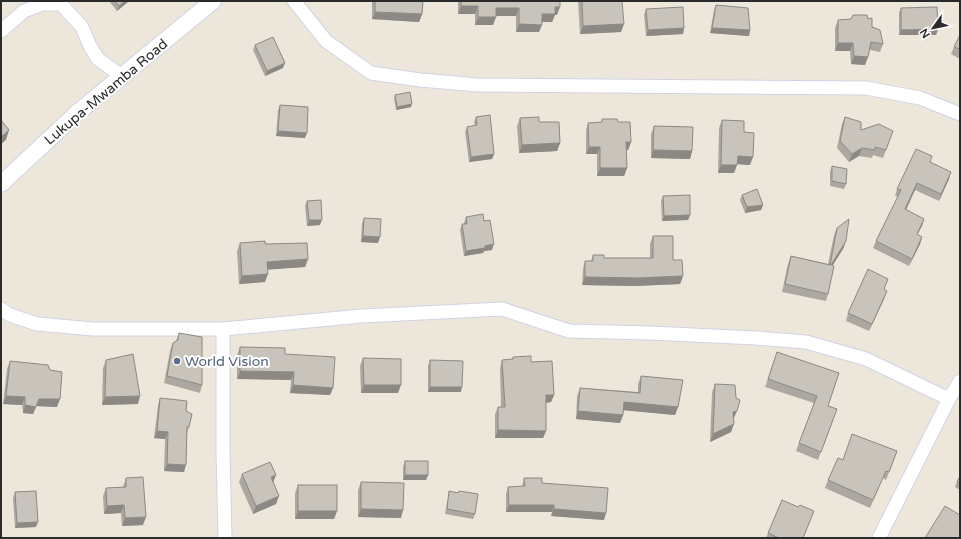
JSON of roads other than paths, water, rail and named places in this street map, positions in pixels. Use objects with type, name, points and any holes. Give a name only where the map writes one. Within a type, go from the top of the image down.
[{"type":"street","name":"Lukupa-Mwamba Road","points":[[1,184],[78,113],[213,1]]},
{"type":"street","points":[[294,1],[326,41],[371,73],[420,80],[478,85],[866,88],[920,98],[960,114]]},
{"type":"street","points":[[1,30],[24,11],[43,4],[61,4],[82,27],[90,46],[98,59],[123,77]]},
{"type":"street","points":[[1,310],[10,315],[38,324],[94,329],[223,329],[362,316],[502,309],[569,331],[651,333],[806,342],[866,359],[949,399]]},
{"type":"street","points":[[223,329],[225,538]]},
{"type":"street","points":[[879,538],[949,399],[960,381]]},
{"type":"place","name":"World Vision","points":[[177,361]]}]
